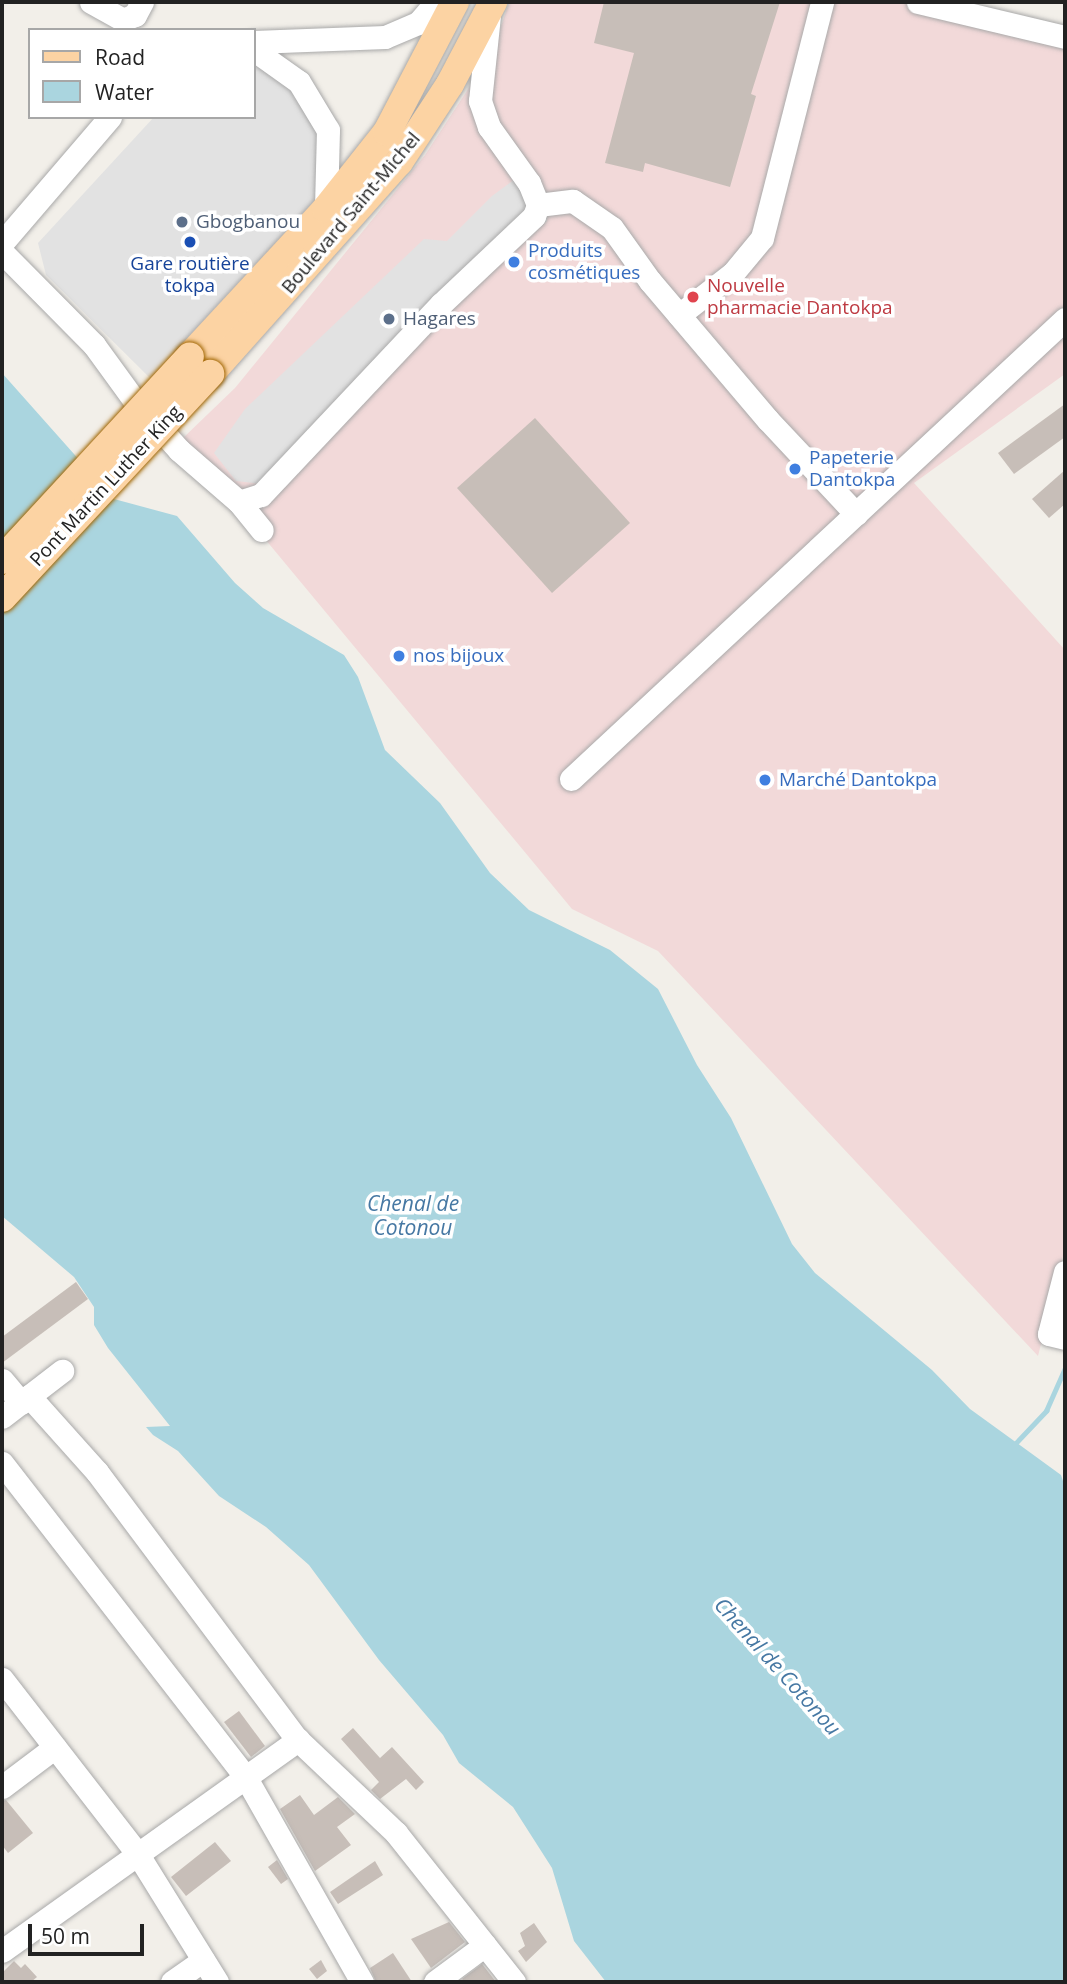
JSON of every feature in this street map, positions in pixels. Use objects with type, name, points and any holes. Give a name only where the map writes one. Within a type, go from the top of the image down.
[{"type":"main road","name":"Boulevard Saint-Michel","points":[[200,365],[326,209],[403,107],[455,2]]},
{"type":"main road","name":"Boulevard Saint-Michel","points":[[200,365],[399,162],[429,121],[491,7]]},
{"type":"main road","name":"Pont Martin Luther King","points":[[2,560],[200,365]]},
{"type":"main road","name":"Pont Martin Luther King","points":[[2,598],[200,365]]},
{"type":"street","points":[[91,2],[123,20],[135,15],[142,2]]},
{"type":"street","points":[[256,42],[386,37],[418,23],[436,2]]},
{"type":"street","points":[[680,315],[733,273],[762,238],[822,2]]},
{"type":"street","points":[[918,2],[991,11],[1065,37]]},
{"type":"street","points":[[239,502],[261,495],[441,304],[534,216],[538,205],[529,183],[489,127],[480,101],[491,7]]},
{"type":"street","points":[[256,51],[299,82],[328,130],[326,209]]},
{"type":"street","points":[[2,243],[108,119]]},
{"type":"street","points":[[538,205],[573,201],[612,228],[680,315],[856,514]]},
{"type":"street","points":[[2,252],[94,345],[134,401],[179,450],[239,502],[262,530]]},
{"type":"street","points":[[571,779],[1065,318]]},
{"type":"street","points":[[1065,1272],[1049,1334],[1065,1338]]},
{"type":"street","points":[[2,1417],[62,1371]]},
{"type":"street","points":[[2,1380],[25,1399],[106,1483],[298,1741],[396,1833],[514,1982]]},
{"type":"street","points":[[2,1463],[246,1778],[362,1982]]},
{"type":"street","points":[[2,1679],[137,1853],[217,1982]]},
{"type":"street","points":[[2,1951],[298,1741]]},
{"type":"street","points":[[2,1787],[55,1747]]},
{"type":"street","points":[[435,1982],[485,1945]]},
{"type":"street","points":[[172,1982],[203,1960]]},
{"type":"shaded area","name":"Marché Dantokpa","points":[[509,2],[933,2],[1065,36],[1065,374],[914,483],[1065,650],[1065,1248],[1038,1356],[658,951],[572,909],[182,439],[235,388],[425,155],[493,51]]},
{"type":"shaded area","name":"Gbogbanou","points":[[260,63],[323,106],[325,202],[152,380],[46,275],[38,243],[152,119],[256,119],[256,64]]},
{"type":"shaded area","name":"Hagares","points":[[526,171],[548,200],[547,221],[262,484],[236,481],[214,453],[245,409],[424,239],[447,241],[492,196]]},
{"type":"water","name":"Chenal de Cotonou","points":[[2,373],[114,499],[177,516],[235,583],[263,608],[344,655],[358,677],[385,750],[440,803],[490,873],[529,910],[610,950],[658,989],[697,1065],[731,1118],[792,1244],[815,1273],[932,1370],[970,1409],[1061,1475],[1065,1487],[1065,1982],[606,1982],[574,1941],[552,1868],[513,1807],[459,1763],[443,1735],[379,1660],[309,1565],[266,1527],[219,1496],[178,1451],[153,1435],[146,1427],[170,1426],[108,1348],[94,1325],[94,1307],[74,1277],[2,1216]]},
{"type":"building","points":[[604,2],[780,2],[751,94],[756,96],[730,187],[645,163],[643,172],[605,163],[634,53],[594,43]]},
{"type":"building","points":[[1065,404],[1065,437],[1014,474],[998,453]]},
{"type":"building","points":[[535,418],[630,523],[552,593],[457,488]]},
{"type":"building","points":[[1065,470],[1065,504],[1049,518],[1032,499]]},
{"type":"building","points":[[76,1282],[88,1299],[2,1363],[2,1337]]},
{"type":"building","points":[[239,1711],[265,1746],[251,1757],[224,1722]]},
{"type":"building","points":[[353,1728],[380,1758],[392,1747],[424,1782],[416,1790],[406,1779],[380,1799],[371,1790],[379,1782],[341,1739]]},
{"type":"building","points":[[300,1795],[314,1815],[338,1797],[355,1814],[337,1827],[351,1845],[315,1871],[280,1809]]},
{"type":"building","points":[[6,1800],[33,1833],[8,1853],[2,1845],[2,1801]]},
{"type":"building","points":[[215,1842],[231,1861],[186,1896],[171,1877]]},
{"type":"building","points":[[277,1860],[288,1879],[281,1884],[268,1867]]},
{"type":"building","points":[[375,1861],[383,1875],[338,1904],[330,1892]]},
{"type":"building","points":[[449,1922],[465,1942],[431,1968],[411,1939]]},
{"type":"building","points":[[534,1923],[547,1942],[526,1962],[518,1951],[525,1946],[520,1933]]},
{"type":"building","points":[[393,1953],[412,1982],[376,1982],[370,1968]]},
{"type":"building","points":[[321,1960],[327,1971],[317,1979],[309,1969]]},
{"type":"building","points":[[14,1961],[21,1968],[25,1964],[37,1977],[31,1982],[2,1982],[2,1973]]},
{"type":"building","points":[[482,1964],[496,1982],[465,1982],[462,1979]]},
{"type":"waterway","points":[[1012,1447],[1046,1411],[1065,1368]]},
{"type":"place","name":"Gbogbanou","points":[[182,222]]},
{"type":"place","name":"Gare routière tokpa","points":[[190,242]]},
{"type":"place","name":"Produits cosmétiques","points":[[514,262]]},
{"type":"place","name":"Nouvelle pharmacie Dantokpa","points":[[693,297]]},
{"type":"place","name":"Hagares","points":[[389,319]]},
{"type":"place","name":"Papeterie Dantokpa","points":[[795,469]]},
{"type":"place","name":"nos bijoux","points":[[399,656]]},
{"type":"place","name":"Marché Dantokpa","points":[[765,780]]}]
